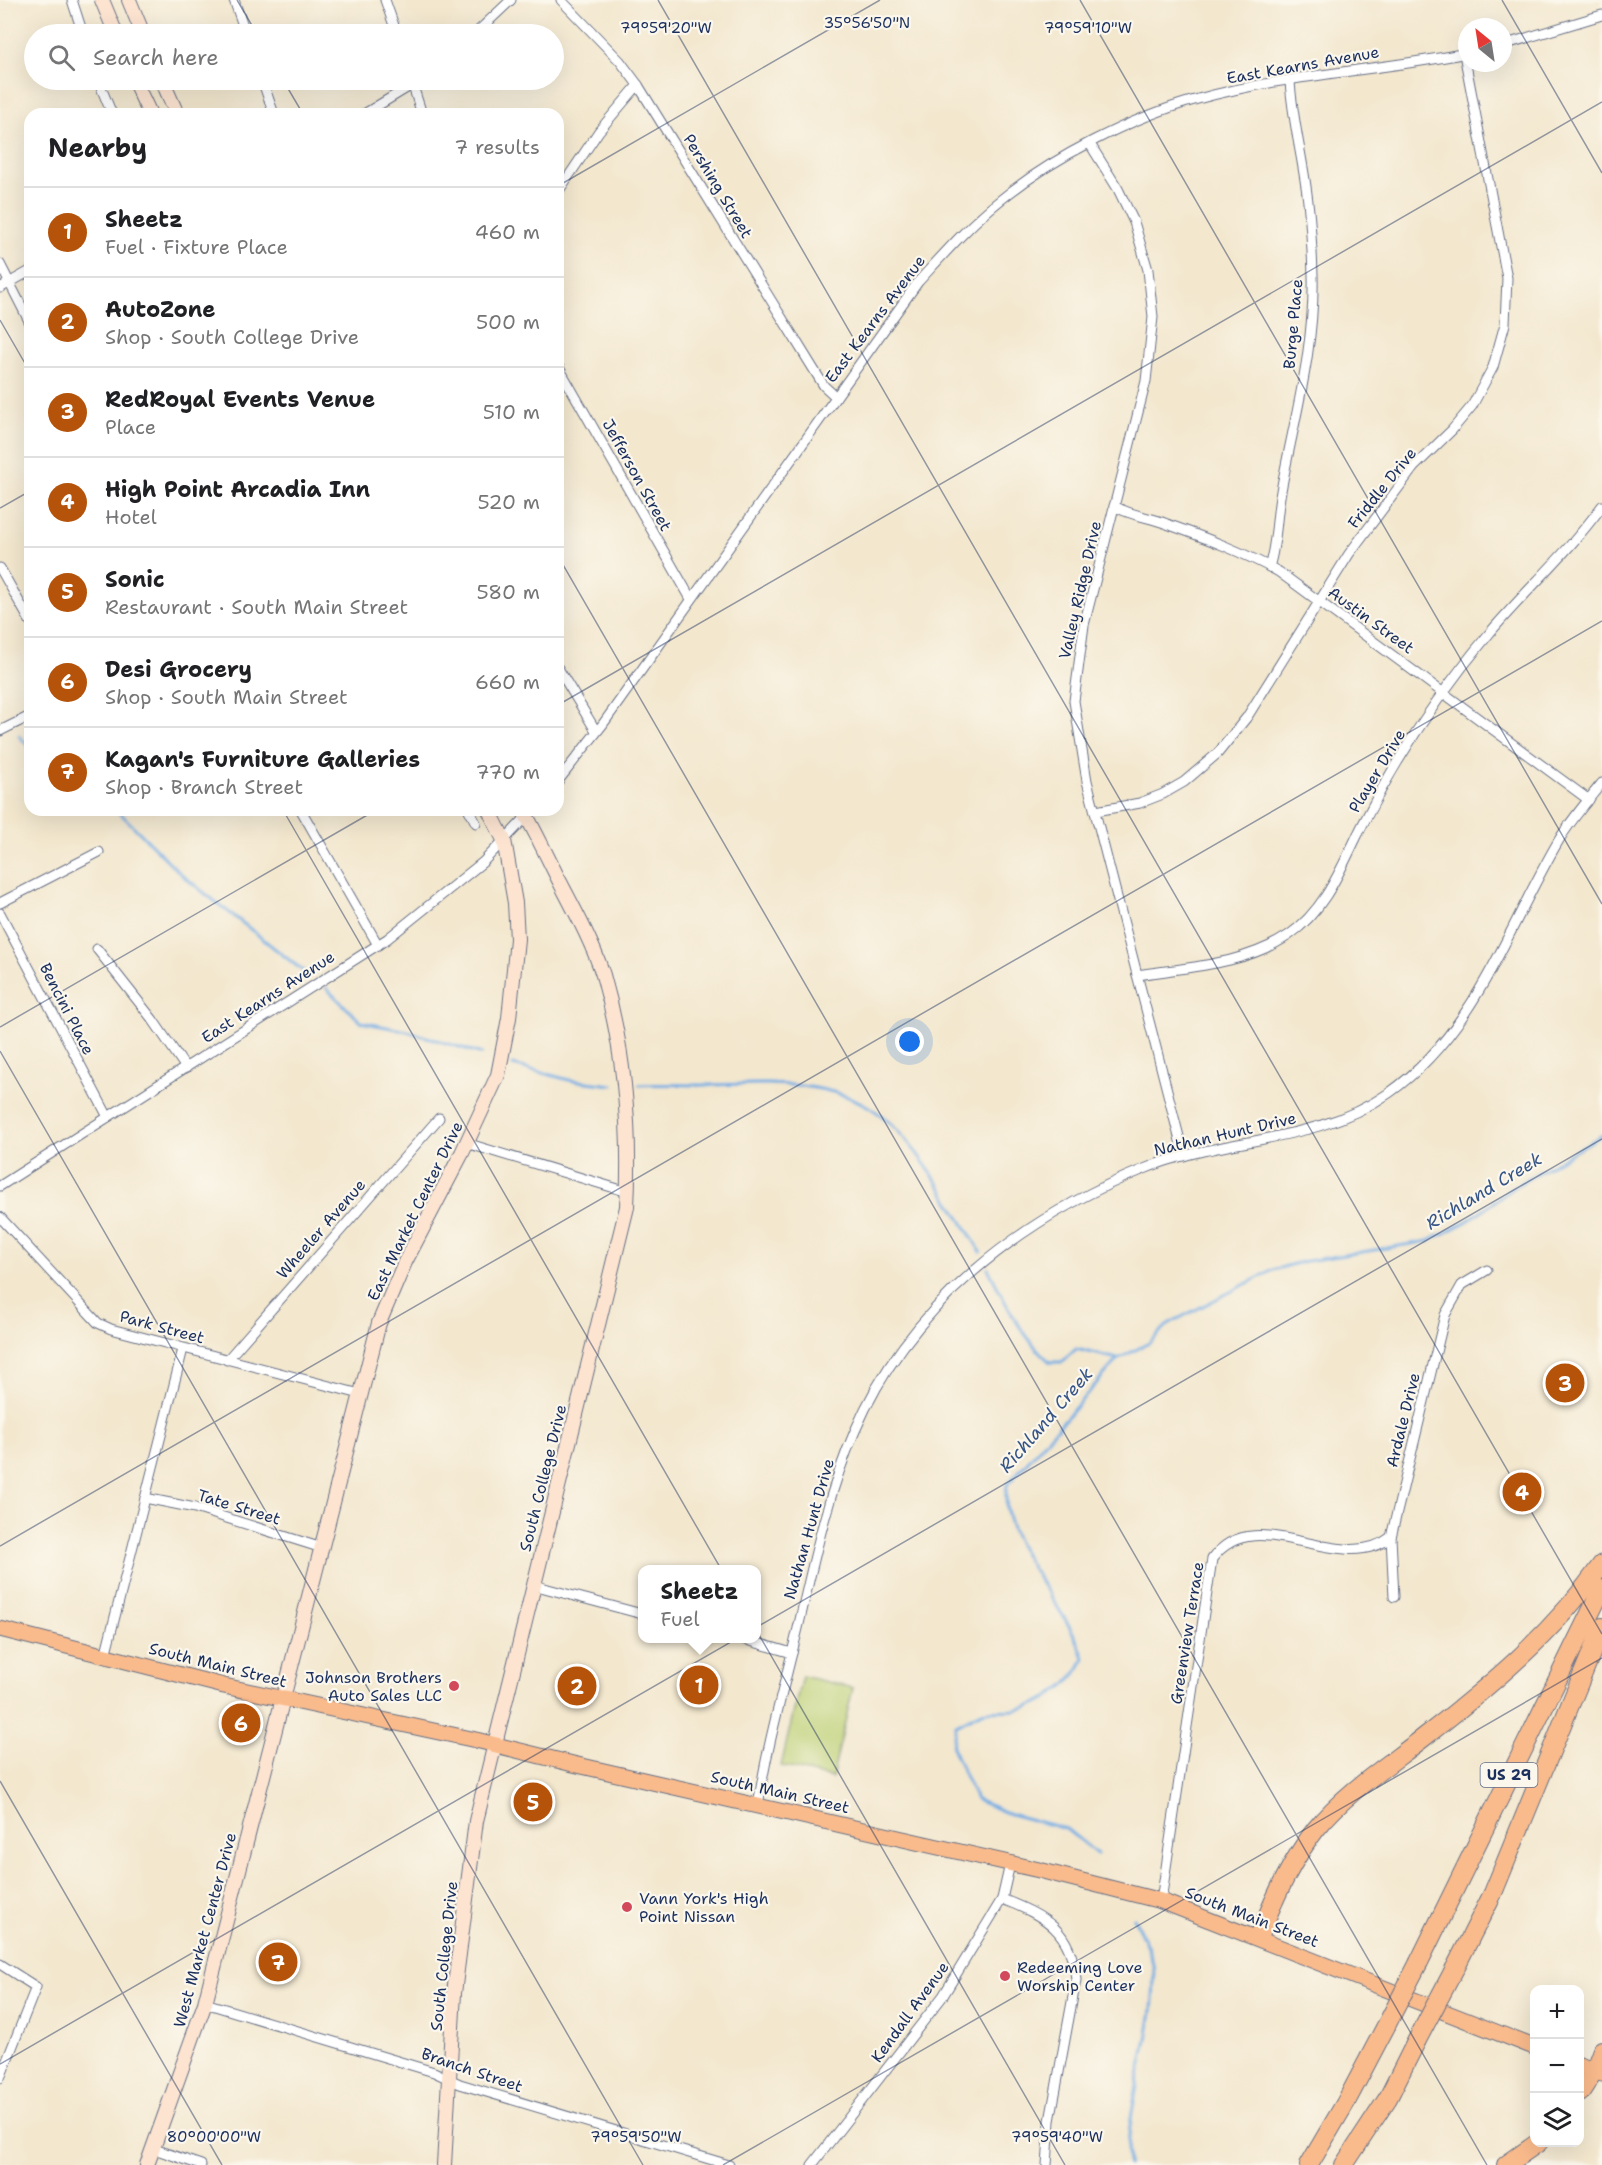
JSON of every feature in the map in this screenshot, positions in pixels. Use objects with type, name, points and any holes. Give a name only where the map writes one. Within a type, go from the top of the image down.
[{"type":"highway","points":[[1259,1937],[1275,1897],[1316,1830],[1342,1802],[1491,1685],[1523,1657],[1563,1614],[1602,1564]]},
{"type":"highway","name":"US 29","points":[[1309,2165],[1346,2102],[1419,1962],[1602,1589]]},
{"type":"highway","name":"US 29","points":[[1344,2165],[1388,2098],[1493,1893],[1602,1628]]},
{"type":"highway","points":[[1584,2085],[1602,2050]]},
{"type":"highway","points":[[1506,2165],[1532,2147]]},
{"type":"main road","points":[[102,0],[112,24]]},
{"type":"main road","points":[[129,0],[139,24]]},
{"type":"main road","points":[[139,90],[147,108]]},
{"type":"main road","points":[[166,90],[174,108]]},
{"type":"main road","name":"East Market Center Drive","points":[[284,1700],[379,1323],[405,1262],[498,1075],[509,1018],[517,939],[515,903],[504,840],[492,816]]},
{"type":"main road","name":"South College Drive","points":[[444,2165],[454,1993],[476,1821],[622,1228],[628,1192],[630,1128],[623,1066],[602,974],[582,924],[530,816]]},
{"type":"main road","name":"South Main Street","points":[[0,1629],[284,1700],[495,1744],[1161,1901],[1259,1937],[1530,2045]]},
{"type":"main road","name":"West Market Center Drive","points":[[147,2165],[205,2003],[284,1700]]},
{"type":"street","points":[[72,0],[80,24]]},
{"type":"street","points":[[234,0],[242,24]]},
{"type":"street","points":[[385,0],[393,24]]},
{"type":"street","points":[[485,24],[512,0]]},
{"type":"street","name":"Pershing Street","points":[[561,0],[620,61],[638,85],[824,386],[836,397]]},
{"type":"street","points":[[1512,42],[1602,15]]},
{"type":"street","name":"East Kearns Avenue","points":[[564,773],[918,282],[962,234],[1019,186],[1055,161],[1158,113],[1198,99],[1290,81],[1458,54]]},
{"type":"street","name":"Friddle Drive","points":[[1096,811],[1140,803],[1163,794],[1201,769],[1247,717],[1349,554],[1392,496],[1414,467],[1452,430],[1472,406],[1501,345],[1508,302],[1507,278],[1469,72]]},
{"type":"street","name":"Burge Place","points":[[1269,567],[1277,543],[1276,526],[1281,492],[1300,398],[1312,311],[1306,183],[1290,81]]},
{"type":"street","points":[[564,183],[599,131],[638,85]]},
{"type":"street","points":[[102,90],[110,108]]},
{"type":"street","points":[[266,90],[272,108]]},
{"type":"street","points":[[373,108],[400,90]]},
{"type":"street","points":[[416,90],[421,108]]},
{"type":"street","name":"Valley Ridge Drive","points":[[1090,144],[1118,189],[1134,222],[1148,270],[1152,300],[1152,343],[1146,381],[1084,625],[1074,701],[1081,754],[1184,1156]]},
{"type":"street","points":[[0,264],[24,311]]},
{"type":"street","points":[[0,288],[24,275]]},
{"type":"street","name":"Jefferson Street","points":[[564,377],[691,599]]},
{"type":"street","name":"Austin Street","points":[[1114,507],[1126,513],[1160,521],[1227,545],[1269,567],[1445,693],[1588,800]]},
{"type":"street","name":"Player Drive","points":[[1137,975],[1243,958],[1281,940],[1306,921],[1329,890],[1391,774],[1445,693],[1489,634],[1533,584],[1564,555],[1602,507]]},
{"type":"street","points":[[0,568],[24,610]]},
{"type":"street","points":[[564,678],[596,731]]},
{"type":"street","points":[[0,731],[24,719]]},
{"type":"street","name":"Nathan Hunt Drive","points":[[758,1806],[792,1653],[831,1497],[853,1434],[883,1378],[926,1318],[959,1282],[1030,1228],[1110,1182],[1184,1156],[1293,1134],[1336,1121],[1371,1104],[1410,1076],[1434,1053],[1479,992],[1560,840],[1602,783]]},
{"type":"street","points":[[304,816],[378,945]]},
{"type":"street","points":[[472,816],[476,823]]},
{"type":"street","name":"East Kearns Avenue","points":[[0,1186],[378,945],[475,868],[525,816]]},
{"type":"street","points":[[0,903],[99,852]]},
{"type":"street","name":"Bencini Place","points":[[0,913],[108,1117]]},
{"type":"street","points":[[97,949],[153,1020],[186,1068]]},
{"type":"street","name":"Wheeler Avenue","points":[[226,1360],[439,1118]]},
{"type":"street","points":[[466,1143],[628,1192]]},
{"type":"street","name":"Park Street","points":[[0,1217],[98,1323],[111,1329],[183,1349],[360,1394]]},
{"type":"street","name":"Ardale Drive","points":[[1394,1597],[1391,1537],[1448,1306],[1462,1286],[1487,1270]]},
{"type":"street","points":[[105,1656],[183,1349]]},
{"type":"street","name":"Tate Street","points":[[145,1498],[195,1508],[322,1548]]},
{"type":"street","name":"Greenview Terrace","points":[[1161,1901],[1212,1558],[1228,1541],[1250,1535],[1353,1549],[1379,1546],[1391,1537]]},
{"type":"street","points":[[533,1585],[638,1613]]},
{"type":"street","points":[[757,1643],[792,1653]]},
{"type":"street","name":"Kendall Avenue","points":[[812,2165],[943,1995],[1002,1899],[1010,1864]]},
{"type":"street","points":[[1002,1899],[1046,1920],[1060,1931],[1075,1964],[1076,1980],[1050,2121],[1047,2165]]},
{"type":"street","points":[[0,1964],[36,1987],[0,2078]]},
{"type":"street","name":"Branch Street","points":[[205,2003],[729,2165]]},
{"type":"street","points":[[154,2149],[201,2165]]},
{"type":"green space","points":[[802,1676],[853,1688],[832,1778],[781,1766]]},
{"type":"waterway","points":[[19,736],[24,741]]},
{"type":"waterway","points":[[123,816],[183,876],[307,974]]},
{"type":"waterway","points":[[326,988],[361,1022],[407,1031],[482,1054]]},
{"type":"waterway","points":[[513,1065],[569,1080],[613,1085]]},
{"type":"waterway","points":[[639,1085],[778,1084],[802,1086],[849,1097],[870,1107],[889,1122],[915,1150],[981,1252]]},
{"type":"waterway","name":"Richland Creek","points":[[1097,1854],[1066,1829],[1010,1814],[976,1800],[952,1747],[956,1725],[982,1712],[1015,1710],[1036,1704],[1065,1684],[1080,1667],[1084,1658],[1063,1616],[1022,1551],[1006,1507],[1007,1485],[1118,1359],[1149,1343],[1170,1323],[1273,1270],[1301,1262],[1429,1241],[1466,1222],[1516,1186],[1602,1135]]},
{"type":"waterway","points":[[988,1268],[1022,1330],[1050,1362],[1062,1362],[1076,1349],[1118,1359]]},
{"type":"waterway","name":"Richland Creek","points":[[1128,2165],[1130,2126],[1149,2029],[1154,1985],[1152,1960],[1134,1918]]},
{"type":"place","name":"RedRoyal Events Venue","points":[[1565,1383]]},
{"type":"place","name":"High Point Arcadia Inn","points":[[1522,1492]]},
{"type":"place","name":"Sheetz","points":[[699,1685]]},
{"type":"place","name":"Johnson Brothers Auto Sales LLC","points":[[454,1686]]},
{"type":"place","name":"AutoZone","points":[[577,1686]]},
{"type":"place","name":"Desi Grocery","points":[[241,1723]]},
{"type":"place","name":"Sonic","points":[[533,1802]]},
{"type":"place","name":"Vann York's High Point Nissan","points":[[627,1907]]},
{"type":"place","name":"Kagan's Furniture Galleries","points":[[278,1962]]},
{"type":"place","name":"Redeeming Love Worship Center","points":[[1005,1976]]}]
